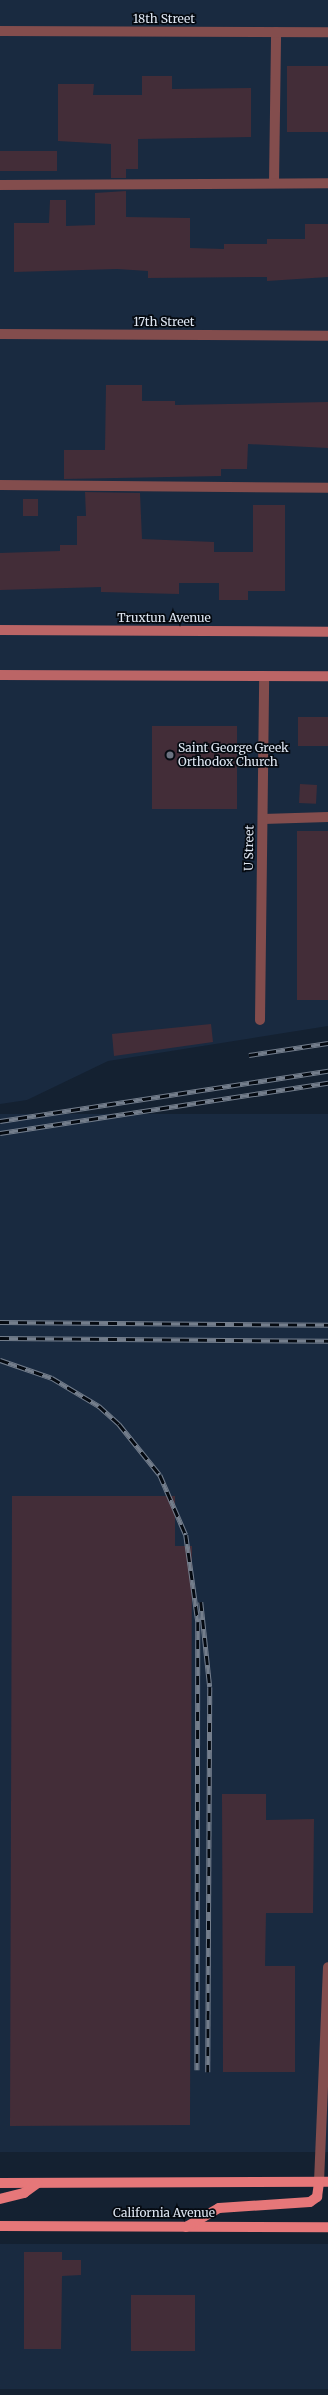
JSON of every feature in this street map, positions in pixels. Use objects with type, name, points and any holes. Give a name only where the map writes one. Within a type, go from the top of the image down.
[{"type":"main road","name":"Truxtun Avenue","points":[[0,630],[328,632]]},
{"type":"main road","points":[[0,675],[328,676]]},
{"type":"main road","points":[[0,2183],[323,2182],[317,2197],[310,2202],[219,2208],[186,2226]]},
{"type":"main road","points":[[0,2199],[24,2193],[38,2183]]},
{"type":"main road","name":"California Avenue","points":[[0,2226],[328,2227]]},
{"type":"street","name":"18th Street","points":[[0,31],[328,32]]},
{"type":"street","points":[[274,183],[276,32]]},
{"type":"street","points":[[0,185],[328,183]]},
{"type":"street","name":"17th Street","points":[[0,334],[328,336]]},
{"type":"street","points":[[0,485],[328,488]]},
{"type":"street","name":"U Street","points":[[260,1020],[264,676]]},
{"type":"street","points":[[263,819],[328,817]]},
{"type":"street","points":[[323,2182],[328,1967]]},
{"type":"shaded area","points":[[0,0],[328,0],[328,1026],[108,1061],[27,1100],[0,1104]]},
{"type":"shaded area","points":[[0,1114],[328,1114],[328,2152],[0,2152]]},
{"type":"shaded area","points":[[0,2244],[328,2244],[328,2389],[0,2389]]},
{"type":"building","points":[[287,66],[328,66],[328,132],[287,132]]},
{"type":"building","points":[[142,76],[172,76],[172,89],[251,88],[251,137],[138,139],[138,169],[126,169],[126,178],[111,178],[111,144],[58,141],[58,84],[94,84],[93,95],[142,95]]},
{"type":"building","points":[[0,151],[57,151],[57,171],[0,171]]},
{"type":"building","points":[[126,191],[126,217],[190,218],[190,248],[224,249],[224,244],[267,244],[267,239],[305,239],[305,224],[328,224],[328,277],[267,281],[267,277],[148,278],[148,271],[117,269],[14,272],[14,223],[49,223],[50,200],[66,200],[66,226],[95,225],[95,193]]},
{"type":"building","points":[[106,385],[142,385],[142,401],[175,401],[175,405],[328,402],[328,448],[248,444],[247,469],[221,469],[221,476],[64,479],[64,450],[105,450]]},
{"type":"building","points":[[85,492],[140,493],[142,539],[214,542],[214,552],[253,552],[253,505],[285,505],[285,591],[248,591],[248,600],[219,600],[219,583],[179,583],[179,594],[101,592],[101,587],[0,590],[0,553],[60,551],[60,545],[77,545],[77,516],[86,516]]},
{"type":"building","points":[[23,499],[38,499],[38,516],[23,516]]},
{"type":"building","points":[[298,717],[328,717],[328,746],[298,746]]},
{"type":"building","points":[[152,726],[237,726],[237,809],[152,809]]},
{"type":"building","points":[[300,784],[317,785],[316,804],[299,803]]},
{"type":"building","points":[[297,831],[328,831],[328,1000],[297,1000]]},
{"type":"building","points":[[211,1024],[213,1042],[114,1056],[112,1034]]},
{"type":"building","points":[[12,1496],[175,1496],[175,1546],[192,1546],[190,2125],[10,2126]]},
{"type":"building","points":[[222,1794],[266,1794],[266,1820],[314,1819],[313,1913],[266,1913],[265,1966],[295,1966],[295,2072],[223,2072]]},
{"type":"building","points":[[24,2252],[62,2252],[62,2260],[81,2260],[81,2275],[62,2276],[61,2349],[24,2349]]},
{"type":"building","points":[[131,2295],[195,2295],[195,2351],[131,2351]]},
{"type":"railway","points":[[249,1055],[328,1043]]},
{"type":"railway","points":[[0,1121],[328,1071]]},
{"type":"railway","points":[[0,1133],[328,1083]]},
{"type":"railway","points":[[0,1322],[328,1325]]},
{"type":"railway","points":[[0,1338],[328,1341]]},
{"type":"railway","points":[[0,1360],[52,1378],[99,1406],[119,1424],[160,1475],[186,1535],[198,1622],[197,2070]]},
{"type":"railway","points":[[201,1602],[210,1687],[208,2072]]},
{"type":"place","name":"Saint George Greek Orthodox Church","points":[[170,755]]}]
